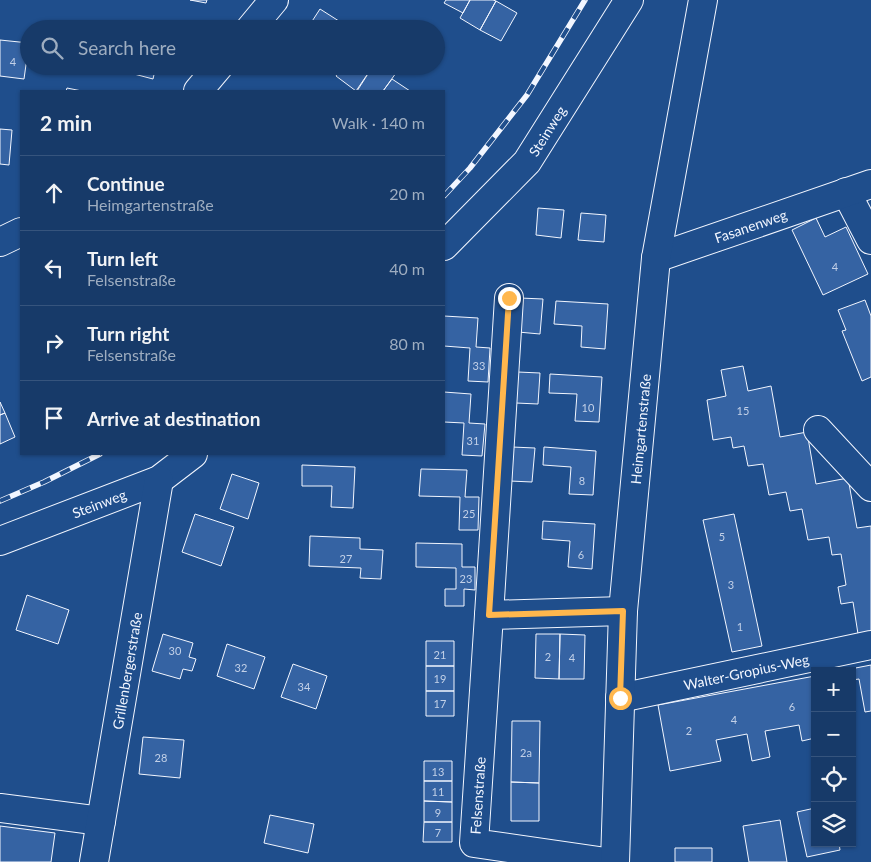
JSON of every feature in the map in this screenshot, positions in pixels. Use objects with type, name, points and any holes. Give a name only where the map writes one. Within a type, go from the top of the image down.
[{"type":"street","points":[[257,20],[274,0]]},
{"type":"street","name":"Steinweg","points":[[445,245],[527,162],[629,0]]},
{"type":"street","name":"Heimgartenstraße","points":[[615,862],[623,611],[656,258],[702,0]]},
{"type":"street","points":[[199,90],[211,75]]},
{"type":"street","name":"Fasanenweg","points":[[656,258],[859,188],[871,240]]},
{"type":"street","points":[[0,242],[20,232]]},
{"type":"street","name":"Felsenstraße","points":[[509,298],[474,843],[606,862]]},
{"type":"street","points":[[818,430],[871,487]]},
{"type":"street","name":"Steinweg","points":[[0,541],[159,480],[192,455]]},
{"type":"street","name":"Grillenbergerstraße","points":[[94,862],[159,480]]},
{"type":"street","points":[[489,615],[623,611]]},
{"type":"street","name":"Walter-Gropius-Weg","points":[[620,698],[871,646]]},
{"type":"street","points":[[0,808],[100,821]]},
{"type":"building","points":[[190,0],[207,0],[206,3]]},
{"type":"building","points":[[446,0],[470,0],[463,13],[444,3]]},
{"type":"building","points":[[470,0],[496,1],[480,30],[460,18]]},
{"type":"building","points":[[496,1],[517,13],[501,41],[480,30]]},
{"type":"building","points":[[320,9],[337,20],[313,20]]},
{"type":"building","points":[[0,40],[20,42],[20,75],[25,75],[24,79],[0,76]]},
{"type":"building","points":[[138,75],[154,75],[153,79]]},
{"type":"building","points":[[337,75],[367,75],[357,90]]},
{"type":"building","points":[[367,75],[395,75],[384,90],[358,90]]},
{"type":"building","points":[[392,79],[408,90],[384,90]]},
{"type":"building","points":[[0,129],[12,130],[9,165],[0,164]]},
{"type":"building","points":[[538,208],[564,210],[561,238],[536,235]]},
{"type":"building","points":[[581,213],[606,215],[604,242],[578,240]]},
{"type":"building","points":[[816,218],[825,237],[846,227],[868,274],[823,295],[792,230]]},
{"type":"building","points":[[520,298],[543,299],[540,334],[518,332]]},
{"type":"building","points":[[865,300],[871,316],[871,377],[862,381],[842,331],[846,330],[838,310]]},
{"type":"building","points":[[556,301],[608,304],[605,349],[581,347],[582,326],[554,324]]},
{"type":"building","points":[[445,316],[478,318],[476,347],[490,348],[488,382],[468,381],[470,348],[445,346]]},
{"type":"building","points":[[743,366],[748,391],[771,386],[780,437],[807,432],[816,484],[848,478],[857,528],[871,526],[871,632],[858,634],[853,602],[841,604],[838,587],[846,585],[841,554],[832,555],[829,537],[808,540],[802,509],[790,511],[786,492],[769,495],[763,464],[748,466],[744,446],[733,448],[731,437],[713,440],[707,400],[726,396],[721,370]]},
{"type":"building","points":[[518,372],[540,373],[538,404],[516,403]]},
{"type":"building","points":[[550,374],[602,377],[599,422],[575,421],[577,394],[549,393]]},
{"type":"building","points":[[445,392],[471,394],[469,423],[485,424],[482,456],[462,455],[464,423],[445,422]]},
{"type":"building","points":[[0,402],[5,413],[0,415]]},
{"type":"building","points":[[5,413],[15,437],[0,444],[0,415]]},
{"type":"building","points":[[512,447],[535,448],[532,482],[510,481]]},
{"type":"building","points":[[544,447],[596,451],[593,495],[569,494],[571,467],[543,465]]},
{"type":"building","points":[[302,465],[355,467],[353,508],[331,507],[332,486],[302,486]]},
{"type":"building","points":[[421,469],[467,470],[465,497],[479,497],[478,530],[459,530],[460,497],[419,496]]},
{"type":"building","points":[[232,474],[259,483],[248,519],[220,509]]},
{"type":"building","points":[[195,514],[234,527],[221,566],[182,552]]},
{"type":"building","points":[[734,514],[762,646],[732,652],[703,520]]},
{"type":"building","points":[[543,521],[595,524],[592,569],[568,567],[570,541],[542,539]]},
{"type":"building","points":[[310,536],[360,538],[360,549],[383,550],[381,579],[360,578],[361,568],[309,566]]},
{"type":"building","points":[[416,543],[462,544],[462,567],[475,567],[475,590],[464,589],[464,606],[445,606],[445,589],[456,589],[456,568],[416,567]]},
{"type":"building","points":[[27,595],[69,610],[58,644],[16,630]]},
{"type":"building","points":[[163,634],[193,643],[189,657],[196,659],[192,671],[183,669],[180,679],[152,671]]},
{"type":"building","points":[[536,634],[560,634],[559,679],[535,678]]},
{"type":"building","points":[[560,634],[585,635],[584,679],[559,679]]},
{"type":"building","points":[[426,641],[454,641],[454,666],[426,666]]},
{"type":"building","points":[[227,644],[265,657],[254,689],[217,676]]},
{"type":"building","points":[[293,664],[327,676],[316,709],[281,697]]},
{"type":"building","points":[[871,665],[871,711],[865,712],[859,679],[856,679],[856,668]]},
{"type":"building","points":[[426,666],[454,666],[454,691],[426,691]]},
{"type":"building","points":[[811,677],[811,739],[802,741],[799,725],[765,731],[770,757],[752,761],[747,734],[716,740],[721,761],[670,771],[658,705]]},
{"type":"building","points":[[426,691],[454,691],[454,716],[426,716]]},
{"type":"building","points":[[512,721],[540,721],[539,783],[511,782]]},
{"type":"building","points":[[143,737],[184,740],[180,778],[139,774]]},
{"type":"building","points":[[424,761],[452,761],[452,781],[424,781]]},
{"type":"building","points":[[424,781],[452,781],[452,802],[424,801]]},
{"type":"building","points":[[511,782],[539,783],[539,821],[511,821]]},
{"type":"building","points":[[424,801],[452,802],[452,822],[424,822]]},
{"type":"building","points":[[811,809],[811,847],[840,847],[840,850],[807,857],[797,812]]},
{"type":"building","points":[[270,815],[314,824],[308,853],[264,843]]},
{"type":"building","points":[[780,820],[787,862],[749,862],[743,826]]},
{"type":"building","points":[[424,822],[452,822],[452,842],[423,842]]},
{"type":"building","points":[[0,826],[55,833],[51,862],[0,862]]},
{"type":"building","points":[[675,848],[712,848],[712,862],[675,862]]},
{"type":"railway","points":[[445,195],[470,168],[527,95],[585,0]]},
{"type":"railway","points":[[0,501],[98,455]]},
{"type":"route","points":[[509,298],[489,615],[623,611],[620,698]]}]
